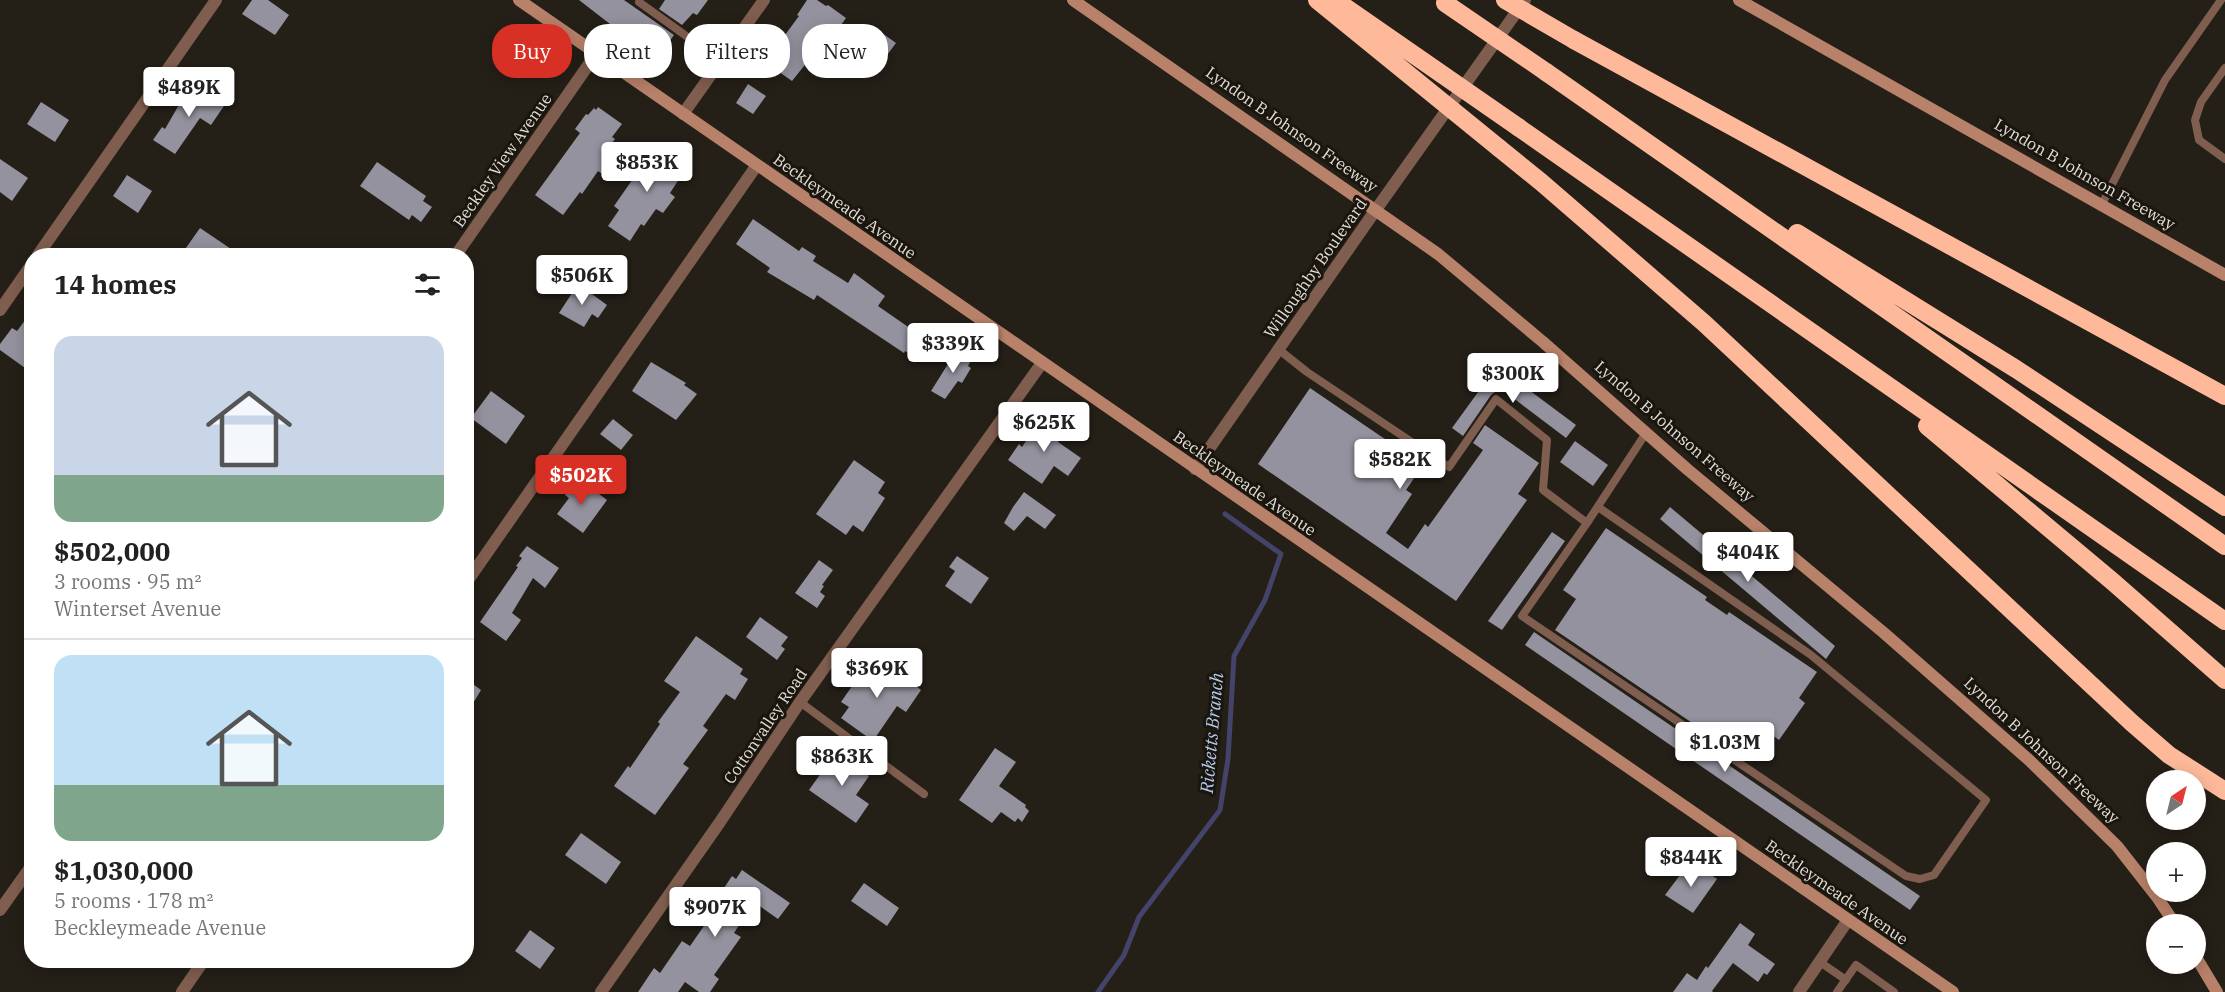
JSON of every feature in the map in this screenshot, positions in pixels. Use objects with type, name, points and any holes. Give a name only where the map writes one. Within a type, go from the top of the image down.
[{"type":"highway","points":[[1317,0],[1541,182],[1704,323],[2124,716],[2169,755],[2225,791]]},
{"type":"highway","points":[[1335,0],[2225,621]]},
{"type":"highway","points":[[1505,0],[2225,396]]},
{"type":"highway","points":[[1443,1],[2225,546]]},
{"type":"highway","points":[[1621,124],[2016,369],[2225,507]]},
{"type":"highway","points":[[1848,359],[2225,680]]},
{"type":"main road","name":"Beckleymeade Avenue","points":[[519,0],[584,46]]},
{"type":"main road","name":"Lyndon B Johnson Freeway","points":[[1073,0],[1438,254],[1884,633],[2029,760],[2117,846],[2168,914]]},
{"type":"main road","name":"Lyndon B Johnson Freeway","points":[[1739,0],[2225,275]]},
{"type":"main road","name":"Beckleymeade Avenue","points":[[631,78],[1953,992]]},
{"type":"main road","points":[[2206,974],[2217,992]]},
{"type":"street","points":[[43,248],[216,0]]},
{"type":"street","points":[[747,24],[764,0]]},
{"type":"street","name":"Willoughby Boulevard","points":[[1195,469],[1525,0]]},
{"type":"street","name":"Beckley View Avenue","points":[[461,248],[584,71]]},
{"type":"street","points":[[683,114],[709,78]]},
{"type":"street","points":[[474,572],[757,165]]},
{"type":"street","points":[[0,310],[24,276]]},
{"type":"street","name":"Cottonvalley Road","points":[[601,992],[720,822],[800,702],[1042,363]]},
{"type":"street","points":[[0,910],[24,876]]},
{"type":"street","points":[[1799,992],[1848,920]]},
{"type":"street","points":[[182,992],[198,968]]},
{"type":"lane","points":[[2101,206],[2165,80],[2221,0]]},
{"type":"lane","points":[[639,2],[684,34]]},
{"type":"lane","points":[[2225,69],[2201,102],[2195,120],[2199,140],[2225,159]]},
{"type":"lane","points":[[1278,350],[1449,467],[1496,399],[1547,440],[1544,490],[1587,523]]},
{"type":"lane","points":[[1598,507],[1811,655],[1986,800],[1934,874],[1920,879],[1906,876],[1522,616],[1646,433]]},
{"type":"lane","points":[[800,702],[924,794]]},
{"type":"lane","points":[[1820,962],[1846,980]]},
{"type":"lane","points":[[1837,992],[1856,965],[1894,992]]},
{"type":"building","points":[[252,0],[268,0],[289,15],[275,35],[242,14]]},
{"type":"building","points":[[579,0],[624,0],[658,24],[610,24]]},
{"type":"building","points":[[665,0],[708,0],[697,15],[693,13],[682,25],[659,9]]},
{"type":"building","points":[[807,0],[817,0],[846,18],[842,24],[802,24],[802,68],[792,81],[788,78],[790,78],[790,28],[799,16],[797,15]]},
{"type":"building","points":[[888,37],[896,43],[888,54]]},
{"type":"building","points":[[191,84],[226,103],[211,125],[200,118],[175,154],[153,140],[162,127],[165,129]]},
{"type":"building","points":[[748,84],[766,96],[753,114],[736,103]]},
{"type":"building","points":[[41,102],[69,120],[55,142],[27,124]]},
{"type":"building","points":[[598,107],[622,124],[612,137],[615,139],[605,152],[616,160],[605,176],[598,171],[563,215],[535,195],[580,133],[575,129],[586,114],[588,115]]},
{"type":"building","points":[[658,143],[671,152],[667,158],[685,170],[670,193],[675,197],[663,213],[656,209],[644,226],[641,224],[630,241],[608,226],[619,210],[614,206]]},
{"type":"building","points":[[0,159],[28,178],[12,201],[0,192]]},
{"type":"building","points":[[377,162],[426,196],[423,201],[432,207],[421,222],[412,215],[409,220],[360,186]]},
{"type":"building","points":[[127,175],[152,191],[138,213],[113,196]]},
{"type":"building","points":[[753,219],[799,251],[802,247],[816,256],[813,261],[848,283],[854,273],[885,296],[878,306],[914,331],[911,335],[921,341],[912,355],[905,351],[904,353],[817,295],[814,300],[767,272],[770,268],[736,244]]},
{"type":"building","points":[[200,228],[230,248],[186,248]]},
{"type":"building","points":[[578,284],[607,305],[598,318],[592,314],[584,327],[559,313]]},
{"type":"building","points":[[24,322],[24,367],[0,350],[0,344],[12,328],[17,331]]},
{"type":"building","points":[[958,348],[973,357],[968,366],[971,368],[962,383],[958,381],[945,399],[931,391]]},
{"type":"building","points":[[651,362],[686,383],[684,385],[697,394],[676,420],[632,391]]},
{"type":"building","points":[[1497,366],[1576,425],[1566,438],[1500,388],[1491,395],[1463,436],[1452,428]]},
{"type":"building","points":[[1310,388],[1423,465],[1406,490],[1412,494],[1386,533],[1408,549],[1425,524],[1428,527],[1483,450],[1473,443],[1485,425],[1539,463],[1518,494],[1527,500],[1456,601],[1258,464]]},
{"type":"building","points":[[491,391],[525,416],[506,444],[474,420],[474,414]]},
{"type":"building","points":[[613,419],[633,435],[621,450],[600,434]]},
{"type":"building","points":[[1052,421],[1066,430],[1058,442],[1081,458],[1068,476],[1054,466],[1042,484],[1008,460],[1019,444],[1022,447],[1038,423],[1043,426],[1046,422],[1050,425]]},
{"type":"building","points":[[1575,441],[1608,465],[1593,486],[1560,462]]},
{"type":"building","points":[[854,460],[885,482],[878,493],[885,498],[863,532],[853,525],[846,535],[816,514]]},
{"type":"building","points":[[578,478],[607,500],[583,533],[557,514],[569,498],[565,495]]},
{"type":"building","points":[[1024,492],[1056,515],[1045,529],[1027,516],[1014,531],[1004,523]]},
{"type":"building","points":[[1670,507],[1835,646],[1826,659],[1660,519]]},
{"type":"building","points":[[1606,528],[1707,597],[1705,600],[1727,615],[1729,612],[1817,672],[1799,698],[1805,703],[1779,740],[1761,727],[1741,756],[1555,630],[1576,599],[1563,590]]},
{"type":"building","points":[[1552,532],[1565,541],[1502,630],[1488,621]]},
{"type":"building","points":[[527,546],[559,568],[545,588],[533,578],[512,613],[521,620],[506,641],[480,622],[518,567],[516,566],[522,558],[519,556]]},
{"type":"building","points":[[957,556],[989,578],[971,604],[945,586],[955,571],[949,567]]},
{"type":"building","points":[[819,560],[833,570],[822,585],[824,586],[820,592],[825,596],[817,608],[795,593]]},
{"type":"building","points":[[760,617],[788,637],[781,646],[785,649],[777,660],[746,637]]},
{"type":"building","points":[[1534,632],[1920,896],[1910,910],[1525,645]]},
{"type":"building","points":[[696,636],[743,669],[740,674],[748,679],[735,700],[726,694],[703,726],[708,730],[683,764],[689,768],[655,815],[614,786],[628,766],[630,768],[660,724],[658,722],[680,692],[664,681]]},
{"type":"building","points":[[881,661],[921,690],[906,712],[897,706],[873,741],[841,718],[849,707],[841,702],[866,666],[874,671]]},
{"type":"building","points":[[474,685],[481,690],[474,702]]},
{"type":"building","points":[[995,748],[1016,762],[999,786],[1026,805],[1029,811],[1022,822],[1018,818],[1015,822],[1001,812],[992,823],[959,800]]},
{"type":"building","points":[[836,752],[869,776],[856,795],[869,804],[856,823],[809,790]]},
{"type":"building","points":[[581,833],[621,862],[606,884],[565,855]]},
{"type":"building","points":[[1689,863],[1701,872],[1703,869],[1717,879],[1693,913],[1665,895]]},
{"type":"building","points":[[742,870],[790,903],[778,919],[754,902],[734,933],[741,937],[714,975],[719,979],[710,992],[699,992],[685,982],[678,992],[638,992],[654,968],[660,973],[682,941],[690,946],[722,900],[718,897],[732,876],[736,879]]},
{"type":"building","points":[[864,883],[899,908],[887,926],[851,901]]},
{"type":"building","points":[[1740,923],[1755,934],[1748,945],[1775,964],[1767,975],[1764,973],[1758,982],[1733,963],[1713,992],[1673,992],[1687,973],[1697,980]]},
{"type":"building","points":[[530,930],[555,948],[540,969],[515,951]]},
{"type":"waterway","name":"Ricketts Branch","points":[[1098,992],[1124,955],[1139,917],[1220,810],[1228,759],[1234,656],[1265,600],[1281,554],[1225,514]]}]
